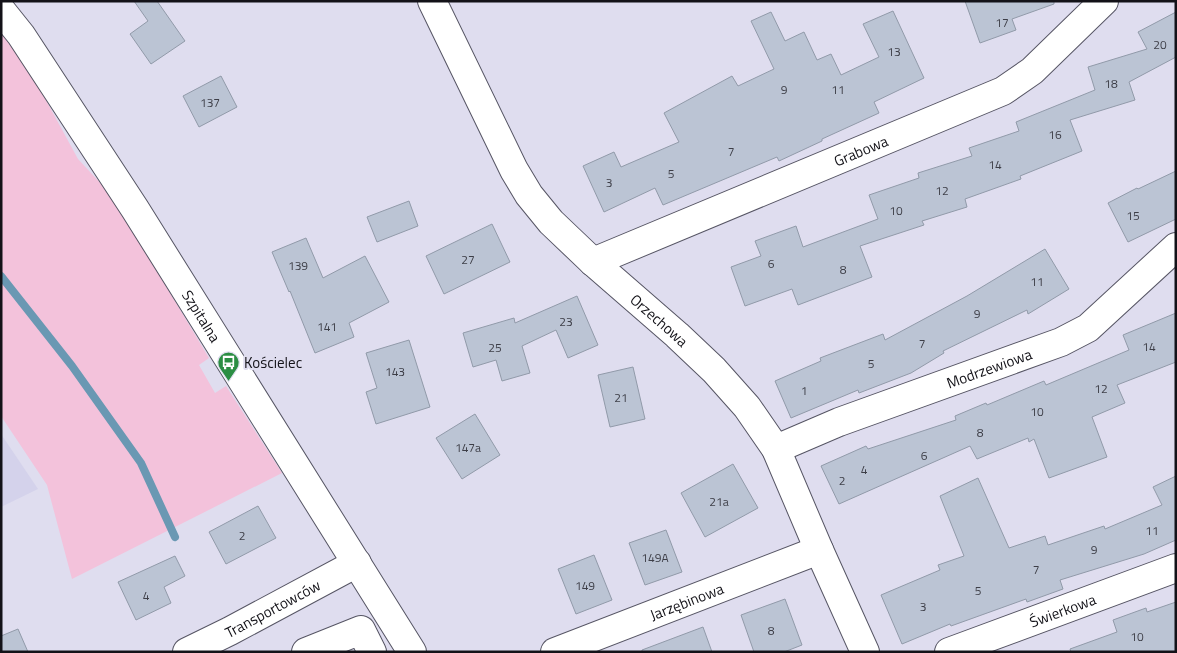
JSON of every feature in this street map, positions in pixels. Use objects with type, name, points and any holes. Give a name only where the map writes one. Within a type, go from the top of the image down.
[{"type":"street","name":"Orzechowa","points":[[432,1],[524,187],[551,222],[714,370],[747,407],[776,449],[865,652]]},
{"type":"street","name":"Grabowa","points":[[593,262],[1003,91],[1032,72],[1104,1]]},
{"type":"street","name":"Szpitalna","points":[[1,10],[21,35],[135,209],[412,652]]},
{"type":"street","name":"Modrzewiowa","points":[[776,449],[839,422],[1061,342],[1088,328],[1176,248]]},
{"type":"street","name":"Jarzębinowa","points":[[555,652],[819,550]]},
{"type":"street","name":"Transportowców","points":[[187,652],[235,642],[357,563]]},
{"type":"street","name":"Świerkowa","points":[[949,652],[1176,568]]},
{"type":"street","points":[[306,652],[361,630],[372,652]]},
{"type":"shaded area","points":[[1,32],[8,39],[41,91],[78,159],[105,188],[124,216],[209,358],[199,365],[215,393],[226,386],[282,473],[72,579],[47,485],[1,416]]},
{"type":"shaded area","points":[[1,434],[38,489],[1,507]]},
{"type":"building","points":[[134,1],[157,1],[185,41],[151,64],[130,34],[148,21]]},
{"type":"building","points":[[965,1],[1054,1],[1054,4],[1012,19],[1016,30],[980,43]]},
{"type":"building","points":[[893,11],[924,78],[874,102],[879,113],[779,161],[777,157],[663,205],[655,188],[604,212],[583,166],[614,152],[621,167],[679,142],[664,113],[732,76],[738,86],[774,69],[751,21],[771,12],[785,41],[804,32],[817,60],[831,54],[841,75],[879,57],[863,24]]},
{"type":"building","points":[[1176,12],[1176,57],[1129,82],[1135,100],[1070,120],[1082,151],[1020,176],[1021,179],[965,199],[967,207],[922,221],[924,225],[860,246],[872,277],[798,305],[792,289],[745,306],[731,267],[761,256],[755,241],[796,226],[803,247],[878,219],[869,195],[919,178],[918,173],[972,156],[969,148],[1019,131],[1016,122],[1095,90],[1088,67],[1147,49],[1138,32]]},
{"type":"building","points":[[221,76],[237,107],[199,127],[183,96]]},
{"type":"building","points":[[1176,171],[1176,219],[1128,242],[1108,203]]},
{"type":"building","points":[[409,201],[418,226],[377,242],[367,217]]},
{"type":"building","points":[[492,224],[510,262],[444,294],[426,256]]},
{"type":"building","points":[[306,238],[323,278],[365,256],[389,302],[349,323],[354,337],[315,353],[272,252]]},
{"type":"building","points":[[1045,249],[1069,289],[1028,314],[1027,310],[943,351],[944,353],[911,373],[859,393],[858,390],[791,418],[775,381],[821,361],[820,358],[883,334],[885,340],[967,296]]},
{"type":"building","points":[[577,296],[598,345],[568,358],[556,330],[522,346],[530,373],[502,381],[496,360],[473,367],[463,333],[514,318],[515,323]]},
{"type":"building","points":[[1176,313],[1176,362],[1117,385],[1125,403],[1092,417],[1107,457],[1049,478],[1034,439],[1029,442],[1028,438],[977,459],[970,446],[839,504],[821,466],[866,446],[868,449],[956,420],[955,416],[986,403],[987,405],[1044,381],[1046,385],[1129,350],[1123,335]]},
{"type":"building","points":[[409,340],[430,407],[376,424],[366,392],[377,388],[366,353]]},
{"type":"building","points":[[633,367],[645,419],[610,427],[598,375]]},
{"type":"building","points":[[475,414],[500,455],[462,479],[436,438]]},
{"type":"building","points":[[733,464],[758,508],[705,537],[681,493]]},
{"type":"building","points":[[1176,476],[1176,540],[1144,554],[1060,580],[1063,589],[1027,602],[1026,599],[951,626],[950,624],[902,644],[881,595],[940,570],[938,565],[964,556],[940,496],[978,478],[1009,548],[1045,536],[1048,545],[1104,526],[1105,529],[1162,505],[1153,487]]},
{"type":"building","points":[[258,506],[276,538],[226,564],[209,532]]},
{"type":"building","points":[[666,530],[682,572],[645,585],[629,543]]},
{"type":"building","points":[[594,555],[612,600],[576,614],[558,569]]},
{"type":"building","points":[[175,556],[185,576],[164,587],[171,603],[136,620],[118,582]]},
{"type":"building","points":[[785,599],[802,645],[784,652],[754,652],[741,615]]},
{"type":"building","points":[[1176,602],[1176,652],[1071,652],[1070,649],[1117,632],[1113,620],[1146,608],[1147,612]]},
{"type":"building","points":[[703,627],[712,652],[642,652],[642,650]]},
{"type":"building","points":[[18,629],[28,652],[1,652],[1,636]]},
{"type":"waterway","points":[[1,276],[72,366],[141,463],[175,537]]},
{"type":"place","name":"Kościelec","points":[[228,381]]}]
